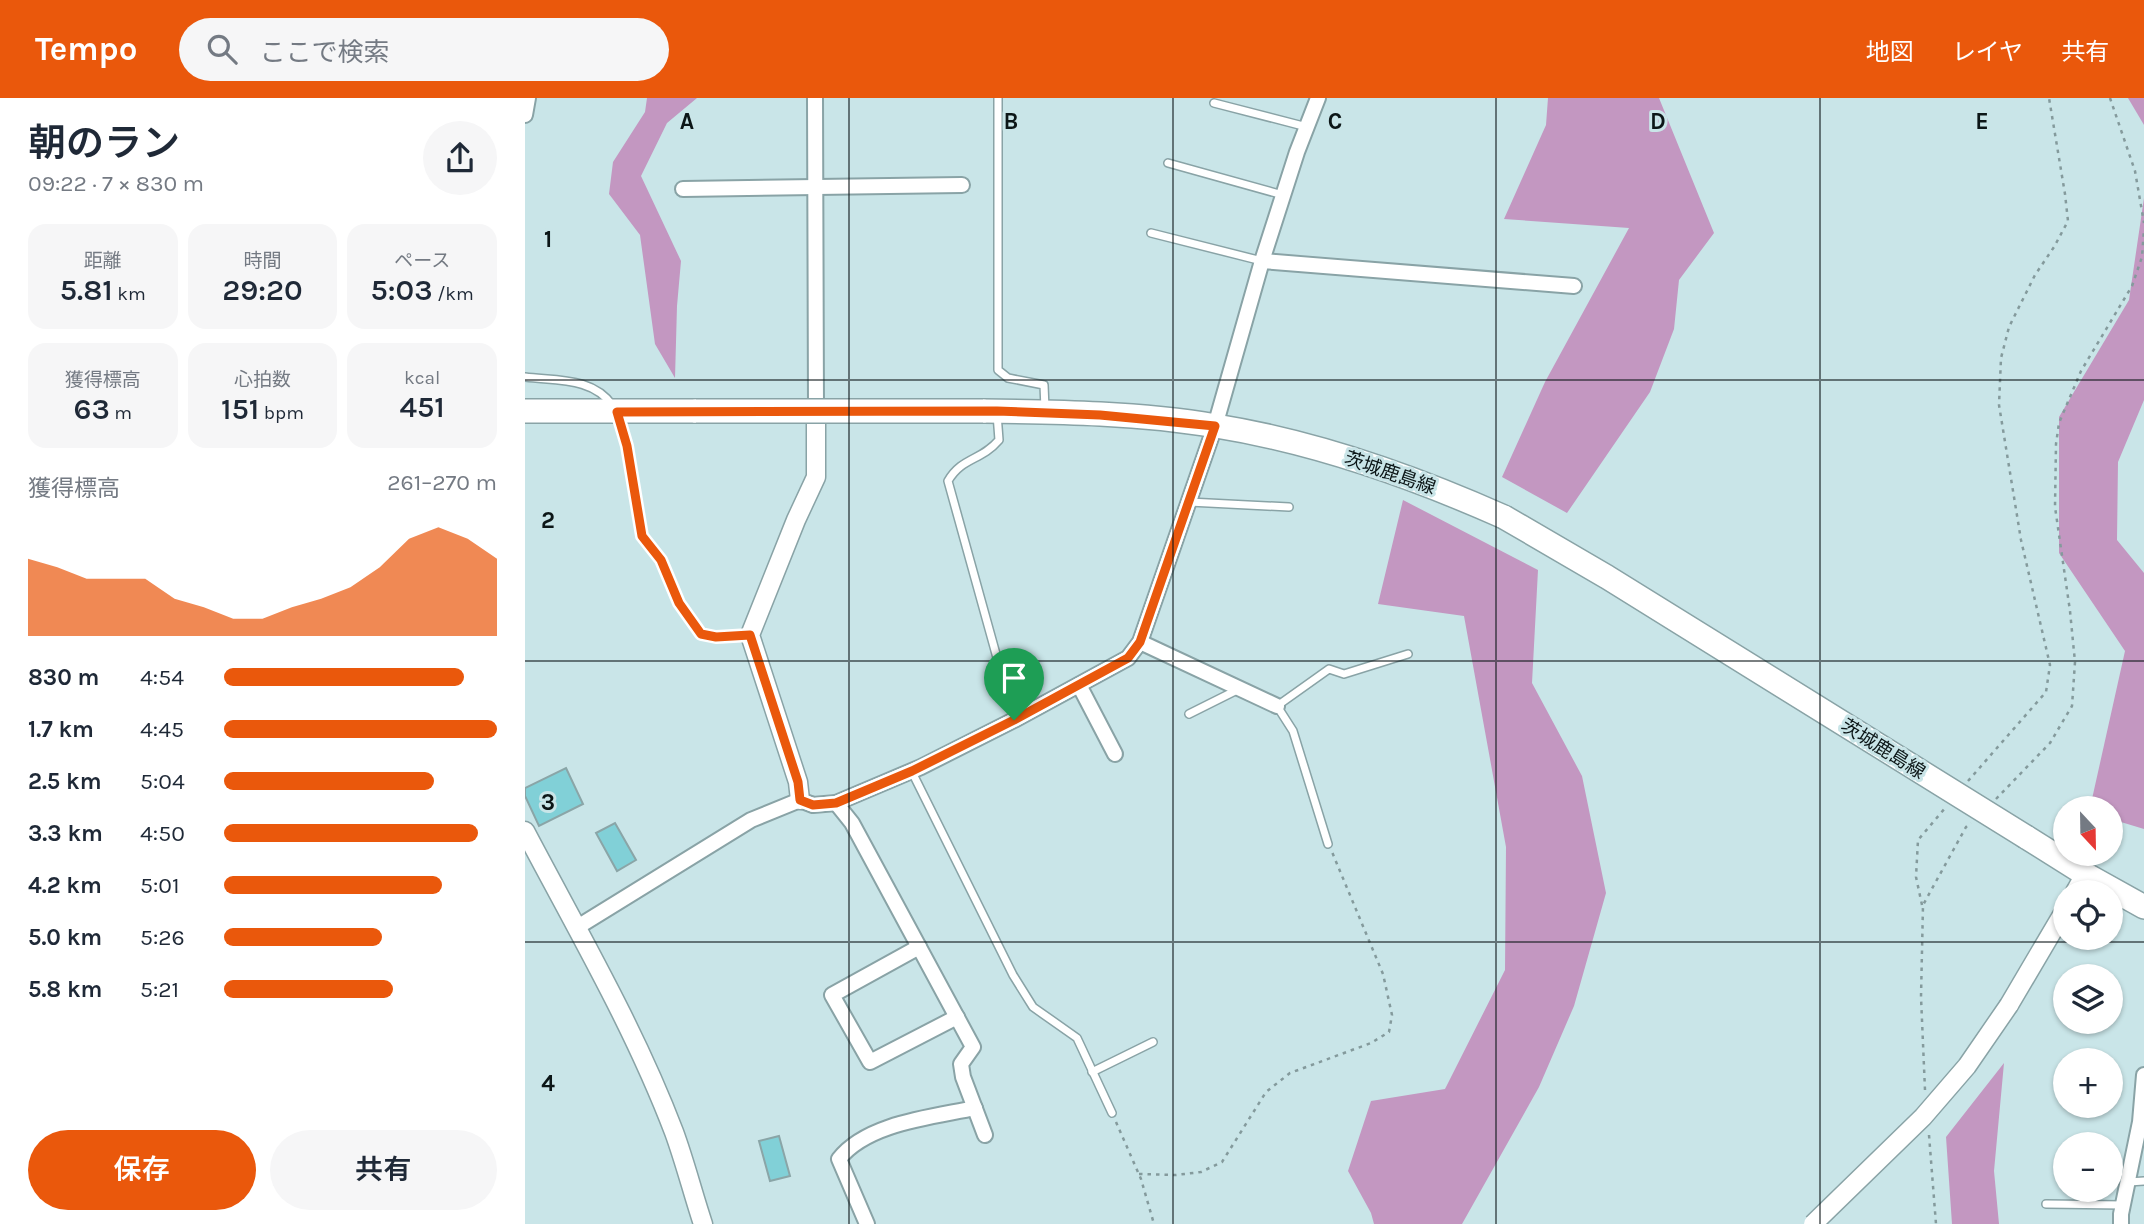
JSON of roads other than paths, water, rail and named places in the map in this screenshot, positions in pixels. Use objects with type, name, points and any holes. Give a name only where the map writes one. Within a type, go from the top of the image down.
[{"type":"main road","name":"茨城鹿島線","points":[[525,411],[990,411],[1100,415],[1215,426],[1306,445],[1359,461],[1459,497],[1504,517],[1595,570],[2026,837],[2076,880]]},
{"type":"main road","name":"茨城鹿島線","points":[[2123,899],[2144,907]]},
{"type":"street","points":[[525,115],[528,98]]},
{"type":"street","points":[[800,800],[798,782],[750,635],[816,477],[815,98]]},
{"type":"street","points":[[576,928],[751,820],[800,800],[813,805],[836,803],[912,771],[1128,658],[1140,642],[1215,426],[1262,261],[1318,98]]},
{"type":"street","points":[[683,189],[962,185]]},
{"type":"street","points":[[1262,261],[1574,286]]},
{"type":"street","points":[[1140,642],[1277,706]]},
{"type":"street","points":[[1079,685],[1115,754]]},
{"type":"street","points":[[836,803],[852,823],[973,1047],[961,1064],[963,1077],[985,1135]]},
{"type":"street","points":[[525,831],[603,975],[674,1132],[703,1224]]},
{"type":"street","points":[[1813,1224],[1923,1117],[1967,1066],[2009,1005],[2053,930]]},
{"type":"street","points":[[919,947],[832,995],[870,1062],[957,1017]]},
{"type":"street","points":[[2121,1224],[2124,1205],[2137,1182],[2144,1074]]},
{"type":"street","points":[[864,1223],[839,1159],[848,1148],[889,1127],[975,1108]]},
{"type":"lane","points":[[998,98],[998,370],[1007,378],[1044,385],[1045,413]]},
{"type":"lane","points":[[1214,103],[1307,127]]},
{"type":"lane","points":[[1168,163],[1283,195]]},
{"type":"lane","points":[[1151,233],[1262,261]]},
{"type":"lane","points":[[525,377],[582,383],[597,389],[611,402],[617,412],[627,446],[642,536],[661,560],[679,603],[701,634],[716,637],[750,635]]},
{"type":"lane","points":[[990,411],[999,440],[989,452],[956,467],[948,481],[1014,720]]},
{"type":"lane","points":[[1189,502],[1289,507]]},
{"type":"lane","points":[[1328,844],[1293,731],[1277,706],[1329,669],[1344,674],[1408,654]]},
{"type":"lane","points":[[1189,714],[1240,689]]},
{"type":"lane","points":[[912,771],[1013,975],[1033,1007],[1077,1038],[1112,1113]]},
{"type":"lane","points":[[1092,1072],[1153,1042]]},
{"type":"lane","points":[[2046,1203],[2124,1205]]}]
